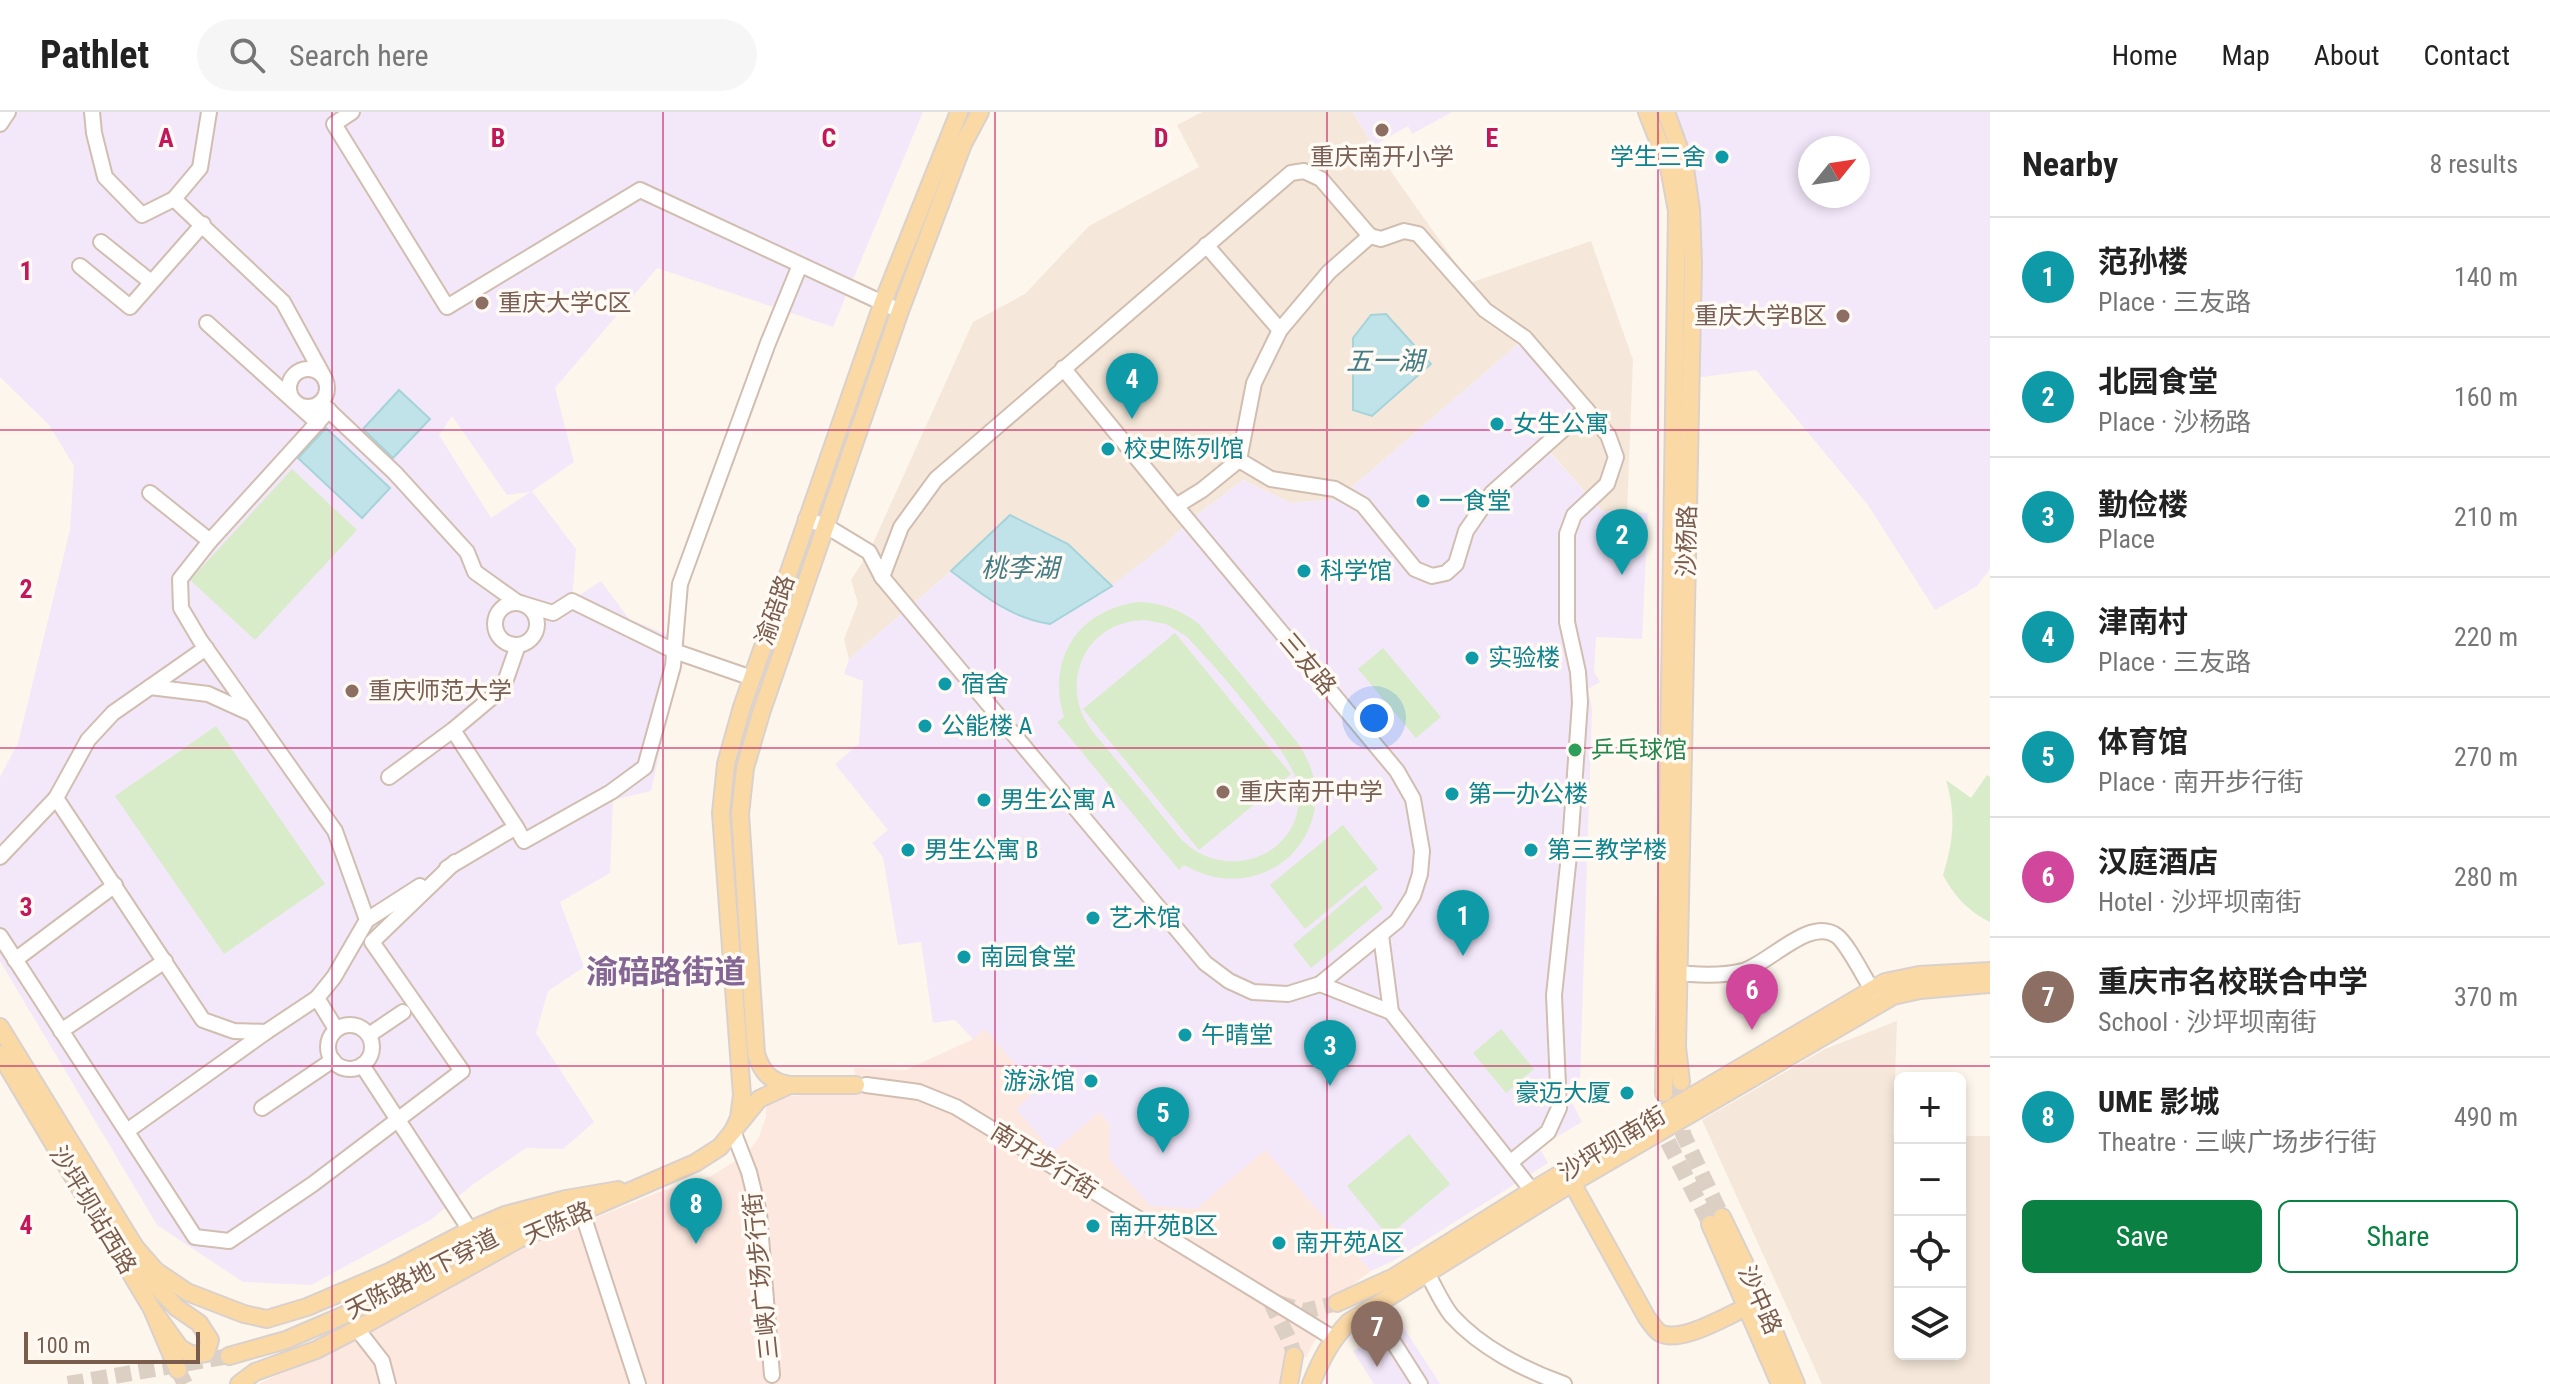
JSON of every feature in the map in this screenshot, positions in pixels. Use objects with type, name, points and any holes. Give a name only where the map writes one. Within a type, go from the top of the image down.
[{"type":"main road","name":"渝碚路","points":[[733,1131],[739,1118],[742,1095],[721,813],[726,764],[806,519],[883,302],[959,112]]},
{"type":"main road","name":"渝碚路","points":[[790,1085],[780,1083],[761,1070],[756,1054],[740,814],[745,768],[761,713],[900,311],[963,144],[980,112]]},
{"type":"main road","name":"沙杨路","points":[[1647,112],[1669,168],[1677,211],[1672,972]]},
{"type":"main road","name":"沙杨路","points":[[1666,112],[1684,162],[1691,209],[1693,263],[1672,972]]},
{"type":"main road","points":[[1879,991],[1919,975],[1990,971]]},
{"type":"main road","points":[[1672,972],[1681,1082]]},
{"type":"main road","points":[[1664,1093],[1672,972]]},
{"type":"main road","points":[[1879,991],[1893,996],[1920,990],[1990,984]]},
{"type":"main road","name":"沙坪坝南街","points":[[1333,1338],[1349,1322],[1427,1273],[1537,1196],[1572,1183],[1864,1012],[1879,991]]},
{"type":"main road","name":"沙坪坝南街","points":[[1337,1303],[1394,1277],[1537,1196],[1879,991]]},
{"type":"main road","name":"沙坪坝站西路","points":[[0,1027],[135,1247]]},
{"type":"main road","name":"沙坪坝站西路","points":[[0,1054],[152,1309],[178,1370]]},
{"type":"main road","points":[[790,1085],[861,1085]]},
{"type":"main road","name":"天陈路","points":[[239,1384],[255,1372],[316,1350],[357,1329],[519,1239],[662,1179],[720,1147],[759,1099],[790,1085]]},
{"type":"main road","points":[[135,1247],[156,1271],[176,1286],[244,1314],[267,1319],[307,1307],[389,1272],[505,1215],[662,1179]]},
{"type":"main road","name":"天陈路地下穿道","points":[[229,1356],[286,1340],[349,1313],[513,1227],[662,1179]]},
{"type":"main road","points":[[1572,1183],[1647,1318],[1658,1332],[1672,1336],[1688,1333],[1747,1307]]},
{"type":"main road","name":"沙中路","points":[[1780,1384],[1747,1307],[1716,1221],[1754,1283],[1796,1384]]},
{"type":"main road","points":[[135,1247],[163,1295],[204,1328],[210,1340],[206,1353],[192,1355],[180,1348],[152,1309]]},
{"type":"main road","points":[[1311,1384],[1333,1338]]},
{"type":"main road","points":[[1289,1384],[1294,1356]]},
{"type":"street","points":[[0,124],[8,112]]},
{"type":"street","points":[[92,112],[105,177],[142,215],[174,199],[200,168],[209,112]]},
{"type":"street","points":[[352,112],[334,124],[447,307],[640,190],[900,311]]},
{"type":"street","points":[[882,577],[901,527],[936,479],[1291,173],[1304,171],[1321,179],[1370,236],[1381,239],[1404,231],[1418,234],[1485,310],[1525,338],[1608,435],[1616,457],[1607,484],[1574,515],[1567,534],[1567,622],[1578,672],[1580,702],[1570,846],[1554,995],[1559,1108],[1548,1132],[1511,1162]]},
{"type":"street","points":[[174,199],[283,302],[328,388],[318,423],[210,541],[180,579],[181,608],[335,831],[367,920]]},
{"type":"street","points":[[80,266],[130,307],[203,224]]},
{"type":"street","points":[[1176,506],[1202,490],[1239,460],[1254,383],[1280,330],[1329,272],[1370,236]]},
{"type":"street","points":[[101,242],[151,282]]},
{"type":"street","points":[[1206,245],[1280,330]]},
{"type":"street","points":[[453,730],[524,841],[611,792],[645,767],[673,666],[680,584],[768,343],[800,265]]},
{"type":"street","points":[[207,323],[318,423]]},
{"type":"street","points":[[324,377],[309,368],[293,376],[290,394],[297,404],[308,408],[325,407],[395,473],[457,541],[467,552],[475,572],[517,602],[529,607],[534,612],[536,626],[530,639],[518,645],[499,636],[494,623],[504,605],[517,602],[553,613],[572,601],[674,651],[752,678]]},
{"type":"street","name":"三友路","points":[[1063,368],[1397,771],[1413,799],[1420,827],[1420,874],[1413,896],[1397,921],[1381,935]]},
{"type":"street","points":[[1239,460],[1271,479],[1335,489],[1363,505],[1415,569],[1432,576],[1446,573],[1456,564],[1466,531],[1492,493],[1586,409]]},
{"type":"street","points":[[150,493],[210,541]]},
{"type":"street","points":[[806,519],[826,526],[869,552],[882,577],[1205,963],[1229,981],[1253,992],[1288,994],[1320,984],[1381,935]]},
{"type":"street","points":[[389,777],[503,688],[518,645]]},
{"type":"street","points":[[0,857],[56,798],[88,740],[113,713],[206,648]]},
{"type":"street","points":[[150,687],[208,694],[252,714]]},
{"type":"street","points":[[56,798],[203,1020],[234,1031],[266,1032]]},
{"type":"street","points":[[127,1131],[317,998],[334,977],[367,920],[455,862],[516,827]]},
{"type":"street","points":[[0,936],[195,1237],[229,1241],[400,1120],[462,1071],[372,942],[455,862]]},
{"type":"street","points":[[15,960],[115,885]]},
{"type":"street","points":[[1672,972],[1722,975],[1746,970],[1813,931],[1828,931],[1839,937],[1879,991]]},
{"type":"street","points":[[1381,935],[1391,1012]]},
{"type":"street","points":[[61,1031],[165,961]]},
{"type":"street","points":[[1320,984],[1391,1012],[1537,1196]]},
{"type":"street","points":[[317,998],[336,1029]]},
{"type":"street","points":[[369,1035],[403,1012]]},
{"type":"street","points":[[348,1025],[360,1027],[369,1035],[372,1051],[362,1065],[341,1067],[333,1060],[329,1049],[330,1038],[336,1029],[348,1025]]},
{"type":"street","points":[[262,1108],[333,1060]]},
{"type":"street","points":[[362,1065],[470,1230]]},
{"type":"street","name":"南开步行街","points":[[861,1085],[919,1092],[956,1107],[1333,1338]]},
{"type":"street","name":"三峡广场步行街","points":[[733,1131],[749,1172],[759,1213],[772,1375]]},
{"type":"street","points":[[582,1212],[638,1384]]},
{"type":"street","points":[[1427,1273],[1450,1314],[1475,1337],[1513,1361],[1564,1384]]},
{"type":"street","points":[[1371,1307],[1420,1384]]},
{"type":"street","points":[[357,1329],[382,1361],[388,1384]]},
{"type":"shaded area","name":"重庆师范大学","points":[[0,112],[923,112],[833,327],[657,268],[555,388],[574,462],[532,491],[576,549],[572,600],[601,581],[629,619],[685,642],[651,791],[613,800],[610,873],[560,902],[584,967],[548,991],[536,1033],[594,1122],[563,1149],[526,1148],[472,1185],[432,1219],[311,1285],[243,1282],[157,1225],[0,961],[0,777],[18,743],[70,530],[74,466],[49,425],[0,377]],"holes":[[[452,416],[507,495],[530,492],[491,518],[439,435]]]},
{"type":"shaded area","points":[[1202,112],[1353,112],[1373,146],[1470,283],[1591,241],[1633,360],[1627,512],[1602,511],[1544,445],[1525,338],[1338,499],[1291,503],[1243,480],[1112,586],[1068,544],[1010,515],[951,571],[849,659],[844,639],[858,603],[851,580],[869,552],[973,322],[1025,294],[1089,226],[1199,167],[1177,125]]},
{"type":"shaded area","name":"重庆南开小学","points":[[1353,112],[1452,112],[1412,134],[1408,126],[1373,146]]},
{"type":"shaded area","name":"重庆大学B区","points":[[1672,112],[1990,112],[1990,569],[1977,586],[1935,610],[1868,505],[1756,370],[1694,378],[1699,262]]},
{"type":"shaded area","name":"重庆南开中学","points":[[1525,338],[1586,409],[1544,446],[1602,511],[1648,513],[1642,639],[1596,637],[1594,672],[1600,682],[1588,689],[1592,709],[1580,1078],[1564,1087],[1582,1122],[1539,1147],[1548,1163],[1393,1261],[1371,1271],[1265,1150],[1196,1209],[1150,1206],[1109,1159],[1110,1125],[1099,1112],[1053,1152],[1016,1109],[1037,1090],[985,1029],[973,1039],[955,1020],[933,1023],[921,942],[898,945],[883,857],[872,843],[888,830],[835,764],[859,744],[863,681],[844,674],[849,659],[951,571],[1010,515],[1068,544],[1112,585],[1243,480],[1291,503],[1338,499]]},
{"type":"shaded area","points":[[1897,1021],[1893,1134],[1894,1360],[1966,1360],[1966,1136],[1990,1136],[1990,1384],[1822,1384],[1702,1120],[1825,1049]]},
{"type":"shaded area","points":[[985,1028],[1037,1090],[1053,1151],[1099,1112],[1110,1125],[1110,1159],[1265,1149],[1371,1271],[1340,1294],[1306,1357],[1284,1356],[1280,1384],[258,1384],[361,1336],[524,1247],[659,1192],[711,1176],[745,1155],[758,1139],[766,1117],[766,1102],[789,1096],[857,1091],[854,1068],[906,1070],[973,1039]]},
{"type":"shaded area","points":[[1400,1322],[1440,1384],[1374,1384],[1353,1351]]},
{"type":"green space","points":[[292,469],[357,530],[255,640],[190,580]]},
{"type":"green space","points":[[1138,602],[1155,604],[1185,614],[1199,624],[1297,742],[1312,772],[1315,802],[1309,829],[1294,852],[1272,869],[1246,878],[1216,877],[1184,865],[1179,870],[1057,722],[1064,717],[1060,676],[1072,641],[1083,627],[1117,607]],"holes":[[[1144,620],[1166,624],[1186,636],[1248,707],[1280,750],[1297,782],[1298,807],[1292,827],[1279,844],[1262,855],[1242,861],[1220,860],[1199,853],[1180,838],[1095,735],[1081,711],[1077,677],[1085,653],[1095,640],[1128,622]]]},
{"type":"green space","points":[[1175,633],[1291,774],[1199,850],[1083,709]]},
{"type":"green space","points":[[1383,648],[1441,717],[1416,738],[1358,669]]},
{"type":"green space","points":[[216,726],[325,884],[224,954],[115,796]]},
{"type":"green space","points":[[1987,775],[1990,777],[1990,922],[1963,903],[1943,875],[1952,828],[1946,780],[1971,798]]},
{"type":"green space","points":[[1343,825],[1378,869],[1305,929],[1270,885]]},
{"type":"green space","points":[[1365,885],[1383,908],[1311,968],[1293,945]]},
{"type":"green space","points":[[1501,1029],[1534,1069],[1506,1093],[1473,1053]]},
{"type":"green space","points":[[1409,1134],[1450,1184],[1388,1236],[1347,1186]]},
{"type":"water","name":"五一湖","points":[[1386,314],[1431,364],[1372,416],[1353,410],[1353,338],[1371,315]]},
{"type":"water","points":[[399,390],[430,419],[393,458],[363,429]]},
{"type":"water","points":[[326,428],[390,488],[362,518],[298,458]]},
{"type":"water","name":"桃李湖","points":[[1010,515],[1068,544],[1112,586],[1050,624],[1009,611],[951,571]]},
{"type":"tunnel","points":[[1681,1082],[1683,1134],[1722,1217]]},
{"type":"tunnel","points":[[1666,1118],[1667,1140],[1710,1224]]},
{"type":"tunnel","points":[[1271,1301],[1294,1356]]},
{"type":"tunnel","points":[[1278,1303],[1305,1311],[1337,1303]]},
{"type":"tunnel","points":[[68,1384],[229,1356]]},
{"type":"tunnel","points":[[178,1370],[185,1384]]},
{"type":"place","name":"重庆南开小学","points":[[1382,130]]},
{"type":"place","name":"学生三舍","points":[[1722,157]]},
{"type":"place","name":"重庆大学C区","points":[[482,303]]},
{"type":"place","name":"重庆大学B区","points":[[1843,316]]},
{"type":"place","name":"津南村","points":[[1132,419]]},
{"type":"place","name":"女生公寓","points":[[1497,424]]},
{"type":"place","name":"校史陈列馆","points":[[1108,449]]},
{"type":"place","name":"一食堂","points":[[1423,501]]},
{"type":"place","name":"科学馆","points":[[1304,571]]},
{"type":"place","name":"北园食堂","points":[[1622,575]]},
{"type":"place","name":"实验楼","points":[[1472,658]]},
{"type":"place","name":"宿舍","points":[[945,684]]},
{"type":"place","name":"重庆师范大学","points":[[352,691]]},
{"type":"place","name":"公能楼 A","points":[[925,726]]},
{"type":"place","name":"乒乓球馆","points":[[1575,750]]},
{"type":"place","name":"重庆南开中学","points":[[1223,792]]},
{"type":"place","name":"第一办公楼","points":[[1452,794]]},
{"type":"place","name":"男生公寓 A","points":[[984,800]]},
{"type":"place","name":"男生公寓 B","points":[[908,850]]},
{"type":"place","name":"第三教学楼","points":[[1531,850]]},
{"type":"place","name":"艺术馆","points":[[1093,918]]},
{"type":"place","name":"范孙楼","points":[[1463,956]]},
{"type":"place","name":"南园食堂","points":[[964,957]]},
{"type":"place","name":"汉庭酒店","points":[[1752,1030]]},
{"type":"place","name":"午晴堂","points":[[1185,1035]]},
{"type":"place","name":"游泳馆","points":[[1091,1081]]},
{"type":"place","name":"勤俭楼","points":[[1330,1086]]},
{"type":"place","name":"豪迈大厦","points":[[1627,1093]]},
{"type":"place","name":"体育馆","points":[[1163,1153]]},
{"type":"place","name":"南开苑B区","points":[[1093,1226]]},
{"type":"place","name":"南开苑A区","points":[[1279,1243]]},
{"type":"place","name":"UME 影城","points":[[696,1244]]},
{"type":"place","name":"重庆市名校联合中学","points":[[1377,1367]]},
{"type":"district","name":"渝碚路街道","points":[[666,972]]}]
